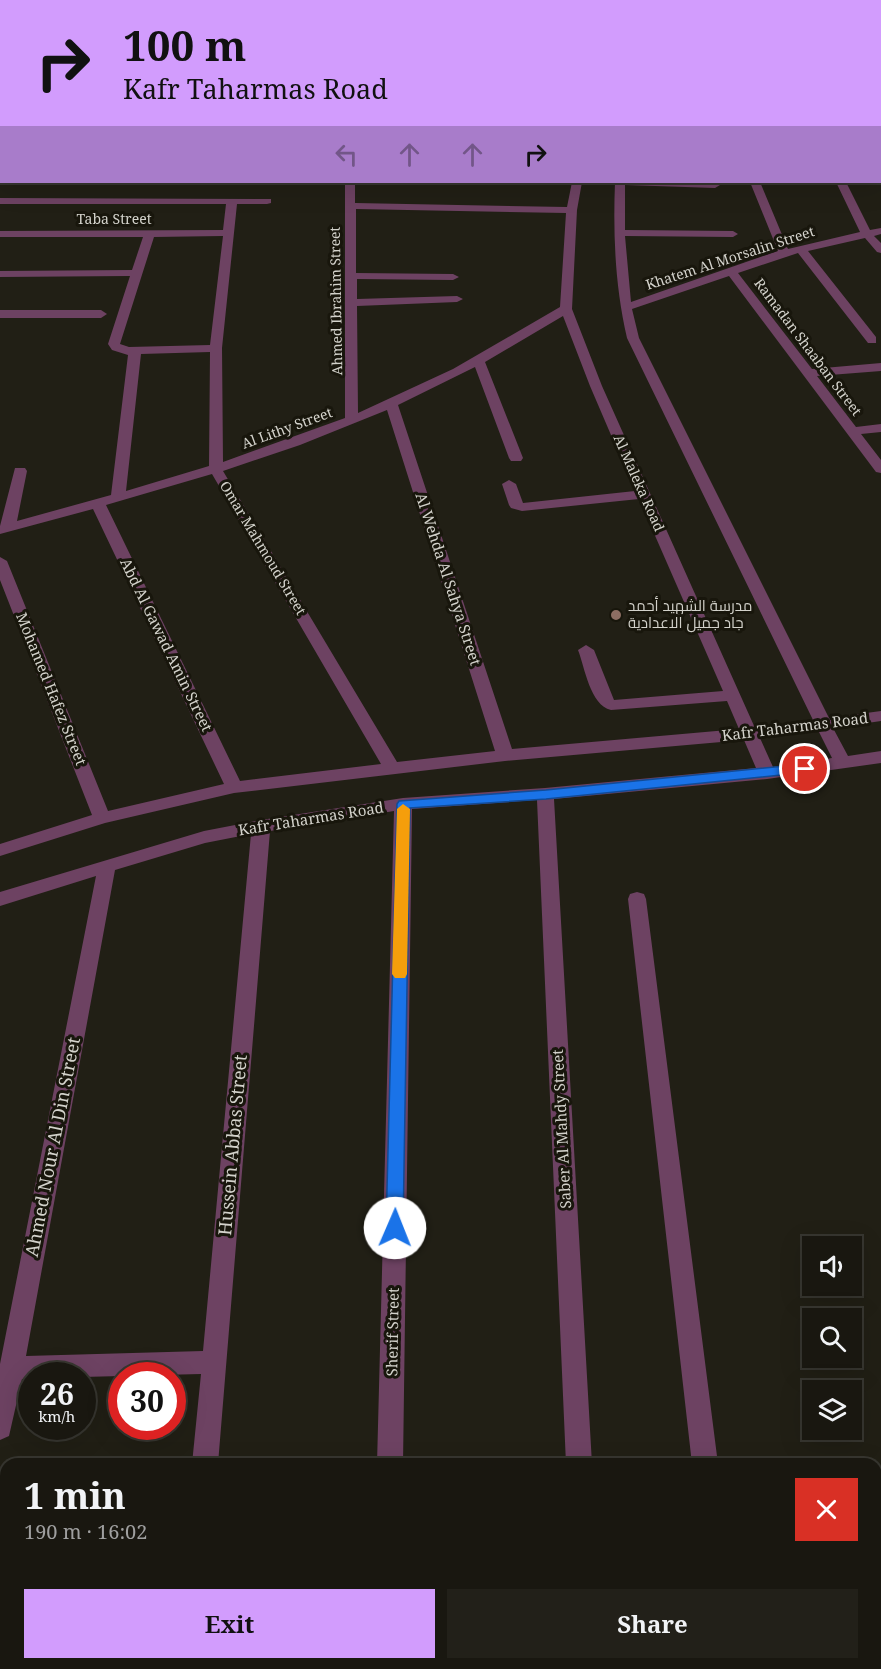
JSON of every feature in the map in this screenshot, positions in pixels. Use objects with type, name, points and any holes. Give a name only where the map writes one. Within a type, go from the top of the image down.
[{"type":"street","name":"Ahmed Ibrahim Street","points":[[350,183],[352,420]]},
{"type":"street","name":"Al Maleka Road","points":[[577,183],[572,210],[566,309],[596,386],[767,773]]},
{"type":"street","points":[[620,183],[618,233],[624,308],[633,338],[843,764]]},
{"type":"street","points":[[668,183],[715,184]]},
{"type":"street","points":[[755,183],[784,253]]},
{"type":"street","points":[[841,183],[866,233],[881,250]]},
{"type":"street","points":[[0,201],[267,201]]},
{"type":"street","name":"Omar Mahmoud Street","points":[[232,201],[216,348],[216,470],[391,766]]},
{"type":"street","points":[[350,206],[572,210]]},
{"type":"street","name":"Khatem Al Morsalin Street","points":[[624,308],[784,253],[881,231]]},
{"type":"street","points":[[150,233],[114,344],[121,350],[135,351],[216,348]]},
{"type":"street","name":"Taba Street","points":[[0,234],[227,233]]},
{"type":"street","points":[[618,233],[733,234]]},
{"type":"street","points":[[801,249],[872,340]]},
{"type":"street","name":"Ramadan Shaaban Street","points":[[732,272],[881,469]]},
{"type":"street","points":[[0,274],[136,273]]},
{"type":"street","points":[[351,276],[453,277]]},
{"type":"street","points":[[351,303],[457,299]]},
{"type":"street","name":"Al Lithy Street","points":[[4,529],[216,470],[352,420],[479,362],[566,309]]},
{"type":"street","points":[[0,314],[101,314]]},
{"type":"street","points":[[118,498],[135,351]]},
{"type":"street","points":[[479,362],[516,458]]},
{"type":"street","points":[[808,373],[881,367]]},
{"type":"street","name":"Al Wehda Al Sahya Street","points":[[391,404],[505,755]]},
{"type":"street","points":[[852,431],[881,428]]},
{"type":"street","points":[[4,529],[20,471]]},
{"type":"street","points":[[509,484],[516,505],[522,507],[644,495]]},
{"type":"street","name":"Abd Al Gawad Amin Street","points":[[98,504],[234,787]]},
{"type":"street","name":"Mohamed Hafez Street","points":[[0,561],[102,818]]},
{"type":"street","points":[[586,650],[605,701],[611,705],[733,695]]},
{"type":"street","name":"Kafr Taharmas Road","points":[[0,850],[102,818],[234,787],[391,766],[750,734],[881,716]]},
{"type":"street","name":"Kafr Taharmas Road","points":[[0,899],[204,837],[261,826],[404,804],[546,794],[767,773],[881,757]]},
{"type":"street","name":"Saber Al Mahdy Street","points":[[546,794],[579,1458]]},
{"type":"street","name":"Sherif Street","points":[[390,1458],[404,804]]},
{"type":"street","name":"Hussein Abbas Street","points":[[206,1458],[261,826]]},
{"type":"street","name":"Ahmed Nour Al Din Street","points":[[0,1428],[107,866]]},
{"type":"street","points":[[637,899],[704,1458]]},
{"type":"street","points":[[11,1368],[214,1362]]},
{"type":"slow traffic","points":[[400,974],[403,809]]},
{"type":"place","name":"مدرسة الشهيد أحمد جاد جميل الاعدادية","points":[[616,615]]},
{"type":"route","points":[[395,1228],[404,804],[546,794],[805,769]]}]
